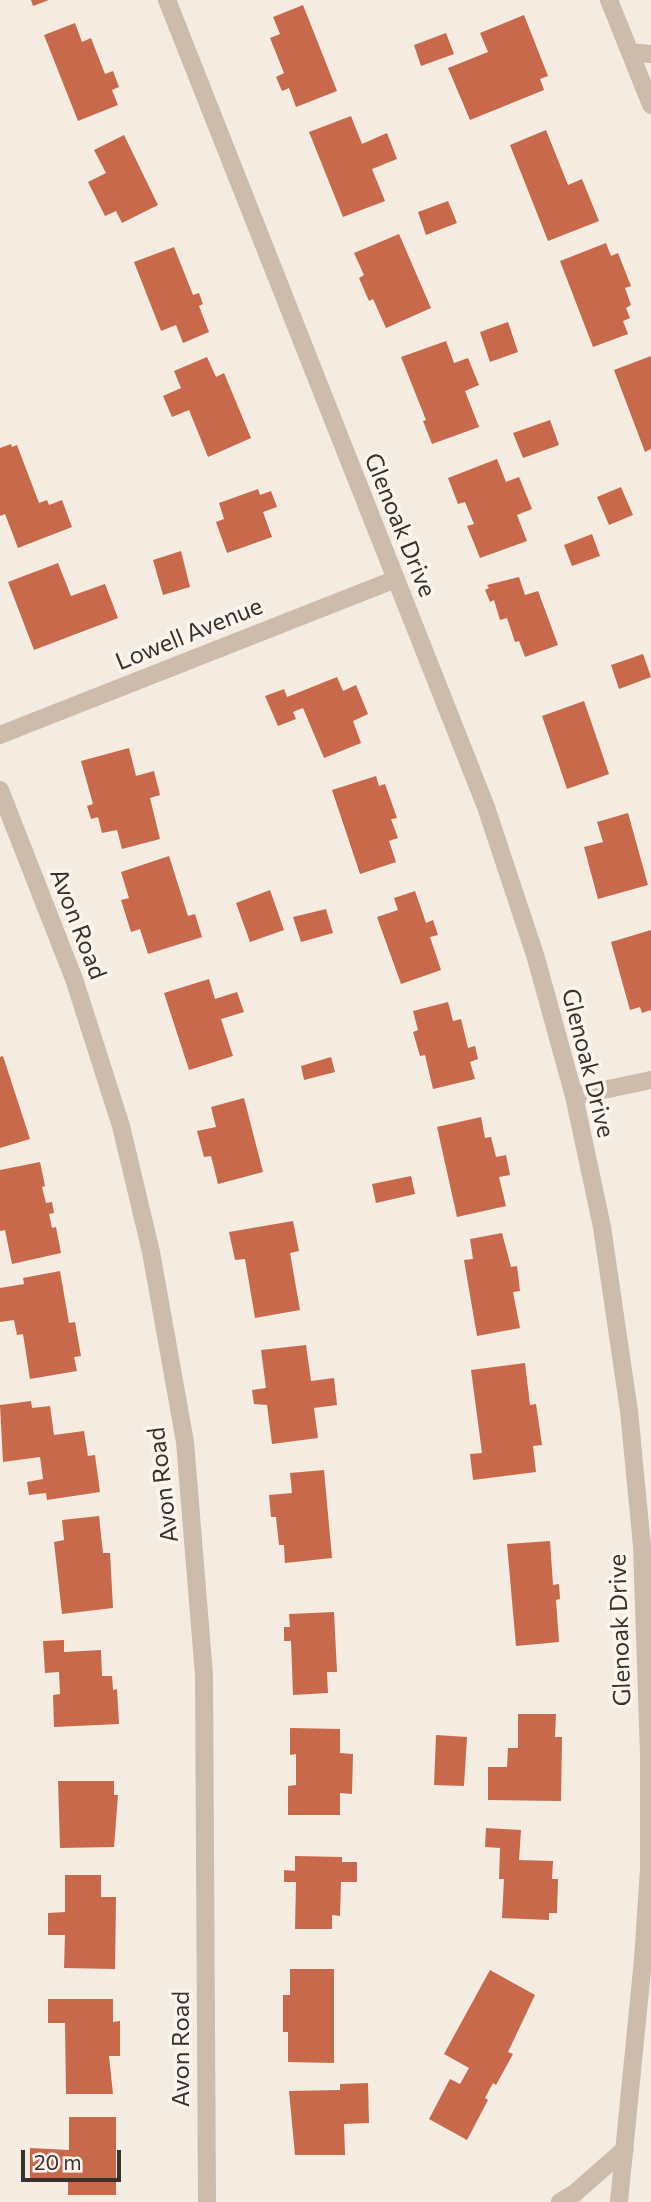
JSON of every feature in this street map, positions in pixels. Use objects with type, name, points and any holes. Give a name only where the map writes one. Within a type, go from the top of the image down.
[{"type":"street","name":"Glenoak Drive","points":[[167,0],[486,807],[536,958],[574,1096],[601,1227],[629,1411],[642,1546],[649,1754],[649,1869],[619,2202]]},
{"type":"street","points":[[610,0],[651,105]]},
{"type":"street","points":[[630,52],[651,54]]},
{"type":"street","name":"Lowell Avenue","points":[[0,735],[396,579]]},
{"type":"street","name":"Avon Road","points":[[0,790],[74,979],[121,1126],[151,1252],[185,1442],[204,1675],[207,2202]]},
{"type":"street","points":[[574,1096],[651,1080]]},
{"type":"street","points":[[560,2202],[575,2193],[625,2149]]},
{"type":"building","points":[[31,0],[49,0],[33,6]]},
{"type":"building","points":[[303,5],[337,91],[296,107],[289,88],[282,91],[276,77],[284,73],[270,38],[280,34],[273,17]]},
{"type":"building","points":[[524,15],[548,76],[540,79],[544,90],[470,120],[448,68],[488,52],[480,33]]},
{"type":"building","points":[[75,23],[82,42],[91,38],[105,74],[113,71],[119,87],[112,90],[118,105],[78,121],[44,35]]},
{"type":"building","points":[[446,33],[454,54],[421,66],[414,45]]},
{"type":"building","points":[[351,116],[362,144],[387,133],[397,159],[372,169],[385,201],[343,217],[309,132]]},
{"type":"building","points":[[546,130],[568,185],[582,179],[599,221],[548,241],[510,145]]},
{"type":"building","points":[[124,135],[158,205],[122,223],[116,211],[105,216],[88,182],[106,173],[94,150]]},
{"type":"building","points":[[448,201],[457,223],[426,235],[418,212]]},
{"type":"building","points":[[399,234],[431,308],[386,328],[373,299],[369,301],[359,278],[364,275],[354,253]]},
{"type":"building","points":[[606,243],[611,256],[618,253],[631,286],[625,288],[631,305],[626,308],[630,318],[623,321],[628,334],[593,347],[560,261]]},
{"type":"building","points":[[174,247],[193,295],[199,293],[203,304],[199,306],[209,332],[183,343],[176,325],[161,331],[134,262]]},
{"type":"building","points":[[508,322],[518,352],[490,362],[480,332]]},
{"type":"building","points":[[446,341],[454,363],[468,358],[479,385],[465,391],[479,427],[432,444],[423,421],[426,420],[401,357]]},
{"type":"building","points":[[651,356],[651,449],[645,452],[614,370]]},
{"type":"building","points":[[207,357],[216,377],[224,373],[251,438],[208,457],[189,410],[172,417],[163,396],[181,388],[174,371]]},
{"type":"building","points":[[550,420],[559,445],[523,458],[513,433]]},
{"type":"building","points":[[11,444],[12,447],[17,445],[39,503],[47,500],[49,505],[62,500],[72,527],[18,548],[5,514],[0,516],[0,448]]},
{"type":"building","points":[[497,459],[506,482],[519,477],[532,509],[517,515],[527,541],[480,558],[467,526],[474,524],[465,502],[458,504],[448,478]]},
{"type":"building","points":[[621,487],[633,515],[609,525],[597,497]]},
{"type":"building","points":[[258,489],[260,495],[271,491],[277,507],[263,512],[272,537],[227,553],[216,522],[224,519],[219,503]]},
{"type":"building","points":[[592,534],[600,556],[572,566],[564,545]]},
{"type":"building","points":[[181,551],[190,587],[163,595],[153,560]]},
{"type":"building","points":[[58,563],[71,596],[105,584],[118,618],[34,650],[8,582]]},
{"type":"building","points":[[519,577],[525,595],[538,591],[558,645],[525,657],[519,641],[515,642],[507,618],[500,620],[494,600],[490,602],[485,590],[489,588],[487,585]]},
{"type":"building","points":[[643,654],[651,677],[619,689],[611,665]]},
{"type":"building","points":[[337,677],[343,691],[356,685],[368,714],[353,721],[361,743],[324,758],[303,708],[293,712],[296,719],[278,726],[265,696],[284,689],[287,697]]},
{"type":"building","points":[[584,701],[609,774],[567,789],[542,716]]},
{"type":"building","points":[[129,748],[136,776],[154,771],[160,795],[150,798],[160,839],[122,849],[117,830],[102,833],[98,817],[91,819],[87,806],[93,804],[81,761]]},
{"type":"building","points":[[376,776],[379,786],[385,784],[397,818],[391,819],[398,838],[389,841],[396,862],[360,874],[332,790]]},
{"type":"building","points":[[628,813],[648,885],[598,899],[584,847],[603,842],[597,822]]},
{"type":"building","points":[[169,856],[188,916],[195,914],[202,937],[148,954],[140,929],[131,932],[121,900],[129,898],[121,872]]},
{"type":"building","points":[[270,890],[284,930],[250,942],[236,903]]},
{"type":"building","points":[[415,891],[426,923],[433,920],[438,935],[430,937],[441,970],[401,984],[377,917],[398,910],[394,898]]},
{"type":"building","points":[[326,909],[333,933],[301,942],[293,917]]},
{"type":"building","points":[[651,930],[651,1010],[642,1013],[640,1007],[630,1010],[611,942]]},
{"type":"building","points":[[209,979],[215,999],[237,992],[244,1012],[221,1019],[233,1056],[189,1070],[164,993]]},
{"type":"building","points":[[448,1002],[453,1021],[461,1019],[468,1048],[475,1046],[478,1059],[470,1062],[475,1079],[433,1089],[425,1055],[420,1056],[413,1032],[418,1030],[413,1011]]},
{"type":"building","points":[[3,1056],[30,1139],[0,1148],[0,1057]]},
{"type":"building","points":[[331,1057],[335,1072],[304,1080],[301,1066]]},
{"type":"building","points":[[244,1098],[263,1172],[218,1184],[211,1156],[204,1157],[197,1131],[216,1127],[211,1107]]},
{"type":"building","points":[[481,1117],[485,1138],[491,1137],[496,1157],[506,1155],[510,1175],[499,1177],[506,1206],[457,1217],[437,1127]]},
{"type":"building","points":[[40,1162],[45,1186],[42,1187],[46,1203],[52,1202],[54,1213],[49,1214],[52,1228],[56,1227],[61,1253],[12,1264],[5,1230],[0,1231],[0,1170]]},
{"type":"building","points":[[411,1176],[415,1194],[376,1203],[372,1184]]},
{"type":"building","points":[[293,1221],[299,1251],[290,1253],[300,1310],[255,1318],[245,1259],[235,1260],[229,1232]]},
{"type":"building","points":[[502,1233],[511,1267],[517,1266],[520,1291],[513,1292],[520,1328],[477,1336],[464,1260],[473,1259],[470,1239]]},
{"type":"building","points":[[60,1271],[69,1323],[75,1322],[81,1356],[74,1357],[77,1371],[30,1379],[23,1334],[17,1335],[14,1320],[0,1322],[0,1288],[24,1284],[23,1278]]},
{"type":"building","points":[[306,1345],[311,1381],[334,1378],[337,1405],[314,1408],[318,1438],[272,1444],[267,1405],[254,1404],[252,1390],[266,1388],[261,1350]]},
{"type":"building","points":[[525,1363],[530,1405],[536,1404],[542,1445],[533,1446],[536,1472],[473,1480],[470,1454],[482,1453],[471,1370]]},
{"type":"building","points":[[31,1401],[32,1408],[50,1406],[54,1435],[84,1431],[88,1456],[95,1455],[100,1492],[47,1500],[46,1493],[29,1495],[27,1482],[43,1479],[40,1457],[3,1462],[0,1405]]},
{"type":"building","points":[[324,1470],[332,1558],[285,1563],[284,1545],[279,1545],[276,1517],[271,1517],[269,1495],[292,1493],[290,1473]]},
{"type":"building","points":[[99,1516],[103,1553],[110,1553],[113,1608],[62,1614],[54,1542],[64,1540],[62,1520]]},
{"type":"building","points":[[550,1541],[553,1585],[559,1584],[560,1599],[556,1600],[559,1642],[516,1646],[507,1544]]},
{"type":"building","points":[[334,1612],[337,1672],[327,1672],[328,1693],[293,1695],[291,1641],[284,1641],[284,1627],[290,1627],[289,1614]]},
{"type":"building","points":[[64,1640],[64,1652],[101,1650],[102,1676],[112,1676],[113,1690],[117,1689],[119,1724],[54,1727],[53,1695],[60,1694],[59,1672],[45,1673],[43,1641]]},
{"type":"building","points":[[518,1714],[556,1714],[555,1737],[562,1737],[561,1801],[488,1800],[488,1767],[507,1767],[508,1748],[518,1748]]},
{"type":"building","points":[[290,1728],[340,1729],[340,1753],[353,1754],[352,1794],[340,1793],[340,1815],[288,1815],[288,1786],[296,1785],[296,1754],[290,1755]]},
{"type":"building","points":[[436,1735],[467,1737],[464,1786],[434,1785]]},
{"type":"building","points":[[58,1781],[114,1781],[114,1795],[118,1795],[114,1847],[60,1848]]},
{"type":"building","points":[[486,1828],[521,1830],[519,1860],[553,1861],[552,1879],[558,1879],[557,1913],[549,1913],[549,1920],[502,1918],[504,1879],[499,1879],[500,1848],[485,1847]]},
{"type":"building","points":[[295,1856],[342,1857],[342,1862],[357,1862],[357,1882],[341,1882],[340,1916],[332,1915],[332,1929],[295,1929],[296,1882],[284,1882],[284,1870],[295,1871]]},
{"type":"building","points":[[65,1875],[101,1875],[101,1897],[116,1897],[115,1969],[64,1968],[65,1935],[48,1935],[48,1913],[65,1912]]},
{"type":"building","points":[[290,1969],[334,1969],[334,2063],[288,2062],[288,2032],[283,2032],[283,1995],[290,1995]]},
{"type":"building","points":[[490,1970],[535,1995],[508,2052],[513,2054],[496,2085],[493,2083],[485,2098],[488,2100],[467,2140],[429,2119],[450,2079],[460,2084],[469,2068],[444,2054]]},
{"type":"building","points":[[48,1999],[113,1999],[113,2022],[120,2021],[120,2056],[109,2056],[113,2094],[66,2094],[65,2023],[48,2023]]},
{"type":"building","points":[[368,2083],[369,2123],[344,2124],[345,2155],[295,2155],[289,2091],[340,2090],[340,2084]]},
{"type":"building","points":[[69,2117],[116,2117],[116,2195],[68,2195],[68,2180],[30,2182],[30,2148],[69,2150]]}]
